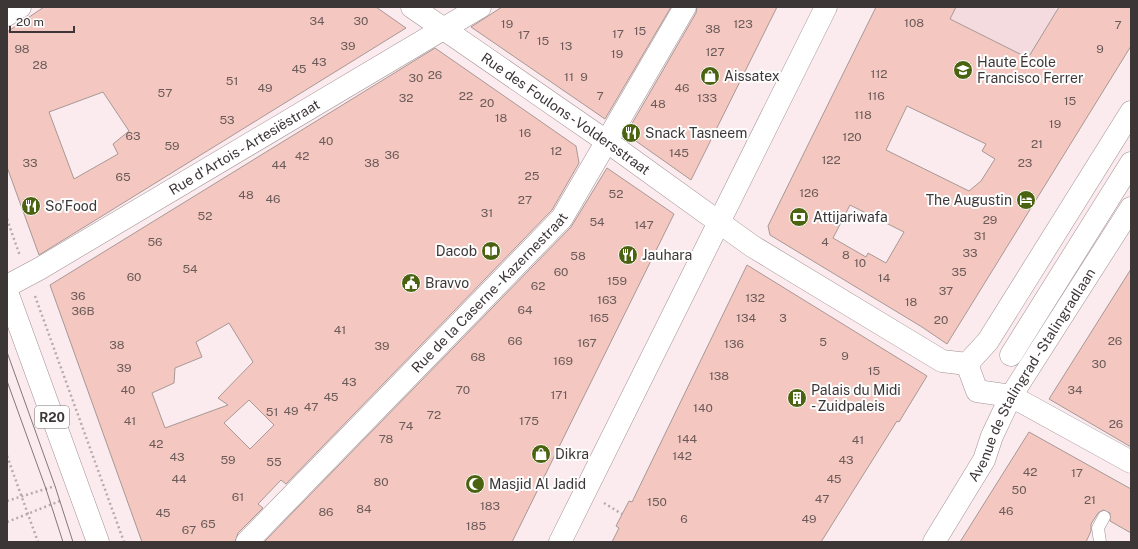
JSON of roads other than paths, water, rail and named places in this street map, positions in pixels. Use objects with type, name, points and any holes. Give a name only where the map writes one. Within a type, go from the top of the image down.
[{"type":"street","points":[[7,16],[20,7]]},
{"type":"street","name":"Rue des Foulons - Voldersstraat","points":[[412,7],[607,142],[752,246],[942,361],[966,364]]},
{"type":"street","name":"Rue d'Artois - Artesiëstraat","points":[[7,286],[28,276],[480,7]]},
{"type":"street","name":"Rue de la Caserne - Kazernestraat","points":[[247,542],[562,218],[685,7]]},
{"type":"street","points":[[560,542],[826,7]]},
{"type":"street","points":[[1131,112],[988,341],[966,364],[977,391],[1011,396],[1131,462]]},
{"type":"street","points":[[1011,355],[1131,163]]},
{"type":"street","name":"Avenue de Stalingrad - Stalingradlaan","points":[[934,542],[984,460],[992,436],[1011,396],[1131,208]]},
{"type":"street","name":"R20","points":[[7,292],[98,542]]},
{"type":"lane","points":[[1100,542],[1098,528],[1104,517]]},
{"type":"tram line","points":[[7,352],[55,486],[73,542]]},
{"type":"tram line","points":[[7,381],[46,489],[63,542]]},
{"type":"place","name":"Haute École Francisco Ferrer","points":[[963,70]]},
{"type":"place","name":"Aissatex","points":[[710,76]]},
{"type":"place","name":"Snack Tasneem","points":[[631,133]]},
{"type":"place","name":"The Augustin","points":[[1026,200]]},
{"type":"place","name":"So'Food","points":[[31,206]]},
{"type":"place","name":"Attijariwafa","points":[[799,217]]},
{"type":"place","name":"Dacob","points":[[491,251]]},
{"type":"place","name":"Jauhara","points":[[628,255]]},
{"type":"place","name":"Bravvo","points":[[411,283]]},
{"type":"place","name":"Palais du Midi - Zuidpaleis","points":[[797,398]]},
{"type":"place","name":"Dikra","points":[[541,454]]},
{"type":"place","name":"Masjid Al Jadid","points":[[475,484]]}]
